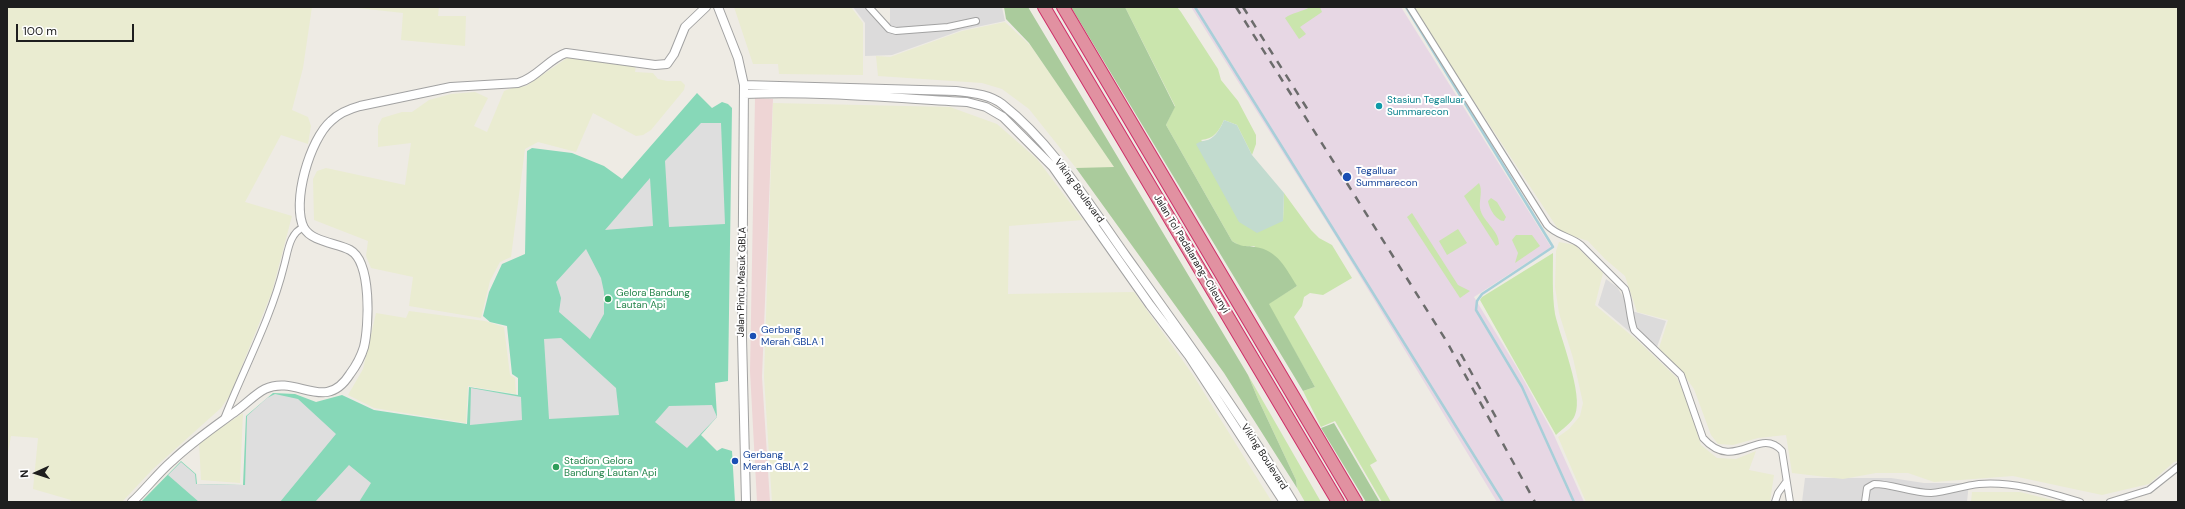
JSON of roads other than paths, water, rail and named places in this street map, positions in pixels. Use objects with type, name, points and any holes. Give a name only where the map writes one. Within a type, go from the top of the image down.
[{"type":"highway","name":"Jalan Tol Padalarang–Cileunyi","points":[[1044,7],[1337,500]]},
{"type":"highway","name":"Jalan Tol Padalarang–Cileunyi","points":[[1063,7],[1356,502]]},
{"type":"highway","points":[[1337,500],[1349,489]]},
{"type":"street","points":[[132,502],[171,461],[266,389],[286,386],[314,392],[327,393],[338,389],[345,383],[358,363],[364,348],[368,318],[364,271],[360,260],[350,249],[310,234],[304,227],[301,208],[302,183],[309,155],[330,121],[347,110],[451,87],[518,83],[528,80],[559,55],[566,53],[655,65],[667,64],[674,54],[685,27],[706,7]]},
{"type":"street","name":"Jalan Pintu Masuk GBLA","points":[[718,7],[738,58],[744,85],[742,337],[746,502]]},
{"type":"street","points":[[869,7],[889,29],[896,31],[948,27],[976,21]]},
{"type":"street","points":[[1410,7],[1547,225],[1553,232],[1581,245],[1625,289],[1628,297],[1631,322],[1634,330],[1681,375],[1703,438],[1718,450],[1729,453],[1758,444],[1773,444],[1782,451],[1790,502]]},
{"type":"street","name":"Viking Boulevard","points":[[744,85],[956,91],[989,97],[1001,104],[1032,133],[1075,184],[1199,359],[1293,502]]},
{"type":"street","name":"Viking Boulevard","points":[[744,94],[828,94],[967,102],[986,107],[1003,117],[1053,167],[1087,213],[1150,305],[1189,356],[1284,502]]},
{"type":"street","points":[[224,420],[277,292],[291,240],[298,230],[304,227]]},
{"type":"street","points":[[2110,502],[2149,490],[2178,467]]},
{"type":"street","points":[[1775,502],[1778,493],[1786,482]]},
{"type":"street","points":[[1865,502],[1868,488],[1874,484],[1920,492],[1932,492],[1977,484],[1996,484],[2035,489],[2080,502]]},
{"type":"waterway","points":[[1195,7],[1503,502]]},
{"type":"waterway","points":[[1406,7],[1553,247],[1482,294],[1477,301],[1476,310],[1522,387],[1574,502]]},
{"type":"railway","points":[[1236,7],[1447,342],[1535,502]]},
{"type":"railway","points":[[1243,7],[1308,110]]},
{"type":"railway","points":[[1461,354],[1498,421]]},
{"type":"place","name":"Stasiun Tegalluar Summarecon","points":[[1379,106]]},
{"type":"place","name":"Tegalluar Summarecon","points":[[1347,177]]},
{"type":"place","name":"Gelora Bandung Lautan Api","points":[[608,299]]},
{"type":"place","name":"Gerbang Merah GBLA 1","points":[[753,336]]},
{"type":"place","name":"Gerbang Merah GBLA 2","points":[[735,461]]},
{"type":"place","name":"Stadion Gelora Bandung Lautan Api","points":[[556,467]]}]
